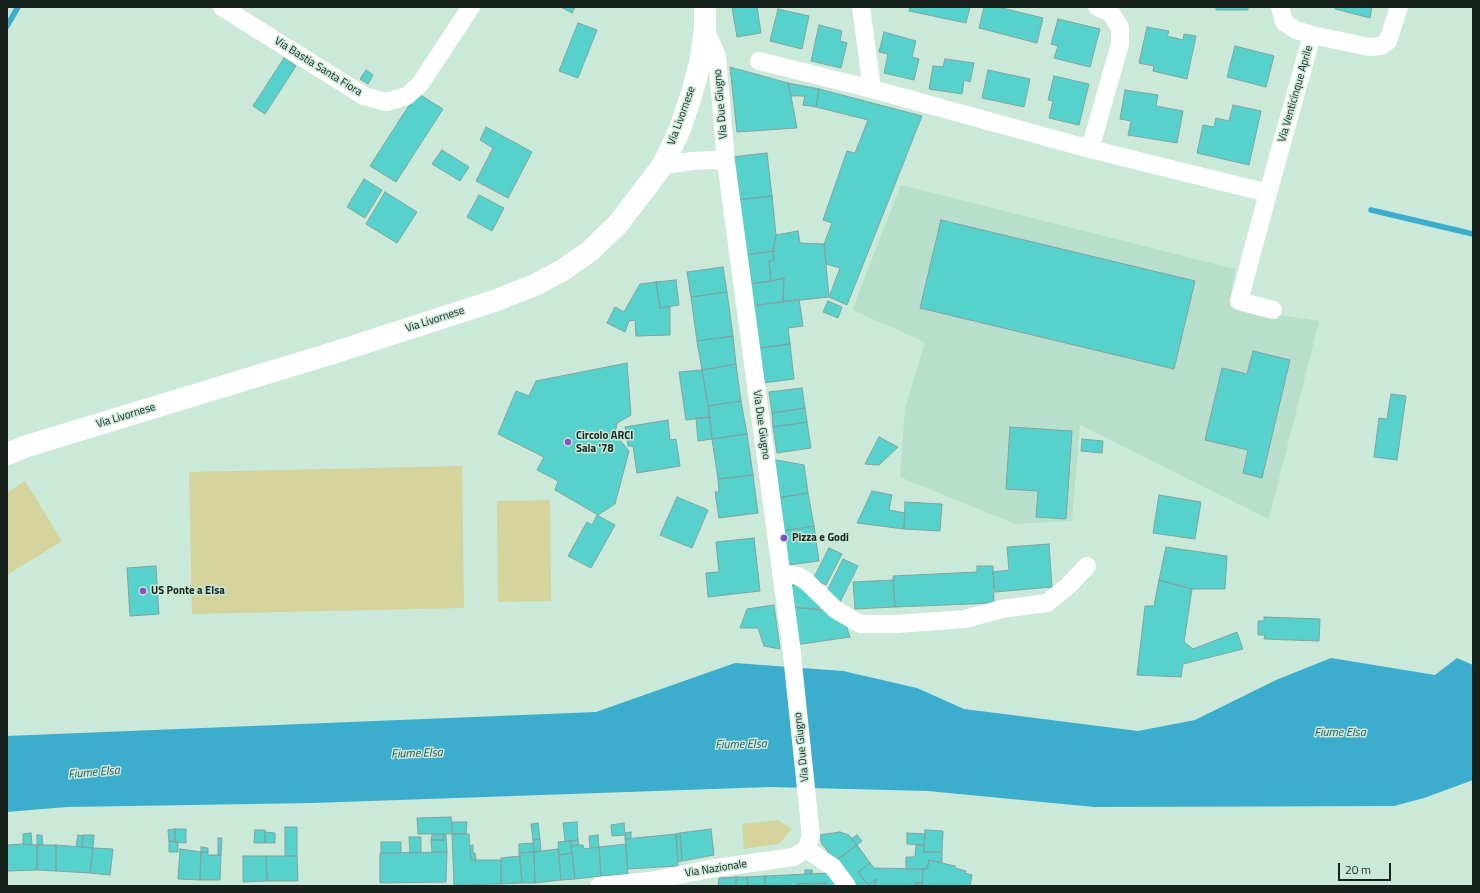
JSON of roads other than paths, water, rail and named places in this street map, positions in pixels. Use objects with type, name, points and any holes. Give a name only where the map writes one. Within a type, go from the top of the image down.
[{"type":"main road","name":"Via Livornese","points":[[7,454],[27,446],[373,340],[494,301],[535,285],[563,270],[590,251],[603,239],[634,204],[663,165],[680,129],[692,93],[701,59],[705,17]]},
{"type":"street","name":"Via Bastia Santa Fiora","points":[[222,7],[364,96],[386,102],[407,96],[420,84],[471,7]]},
{"type":"street","points":[[861,7],[872,89]]},
{"type":"street","points":[[1090,149],[1120,44],[1120,28],[1112,13],[1097,7]]},
{"type":"street","points":[[1280,7],[1284,22],[1296,30],[1312,35]]},
{"type":"street","name":"Via Venticinque Aprile","points":[[1273,310],[1239,301],[1312,35],[1369,47],[1381,46],[1388,41],[1399,7]]},
{"type":"street","name":"Via Due Giugno","points":[[705,17],[717,56],[726,162],[791,645],[811,825],[811,836],[806,849]]},
{"type":"street","points":[[759,60],[872,89],[1090,149],[1268,193]]},
{"type":"street","points":[[663,165],[692,161],[714,160],[726,162]]},
{"type":"street","points":[[781,572],[798,576],[806,581],[836,610],[860,624],[896,624],[965,619],[1002,609],[1047,603],[1067,587],[1087,566]]},
{"type":"street","points":[[806,849],[833,867],[847,886]]},
{"type":"street","name":"Via Nazionale","points":[[599,886],[650,881],[709,869],[794,857],[806,849]]},
{"type":"water","name":"Fiume Elsa","points":[[1331,658],[1435,675],[1457,658],[1473,665],[1473,780],[1424,798],[1394,806],[1094,807],[928,791],[770,787],[313,803],[67,807],[7,812],[7,736],[596,712],[735,663],[843,671],[917,688],[964,709],[1138,731],[1195,720],[1276,680]]},
{"type":"waterway","points":[[7,26],[18,7]]},
{"type":"waterway","points":[[1371,210],[1473,234]]},
{"type":"place","name":"Circolo ARCI Sala '78","points":[[568,442]]},
{"type":"place","name":"Pizza e Godi","points":[[784,538]]},
{"type":"place","name":"US Ponte a Elsa","points":[[143,591]]}]
